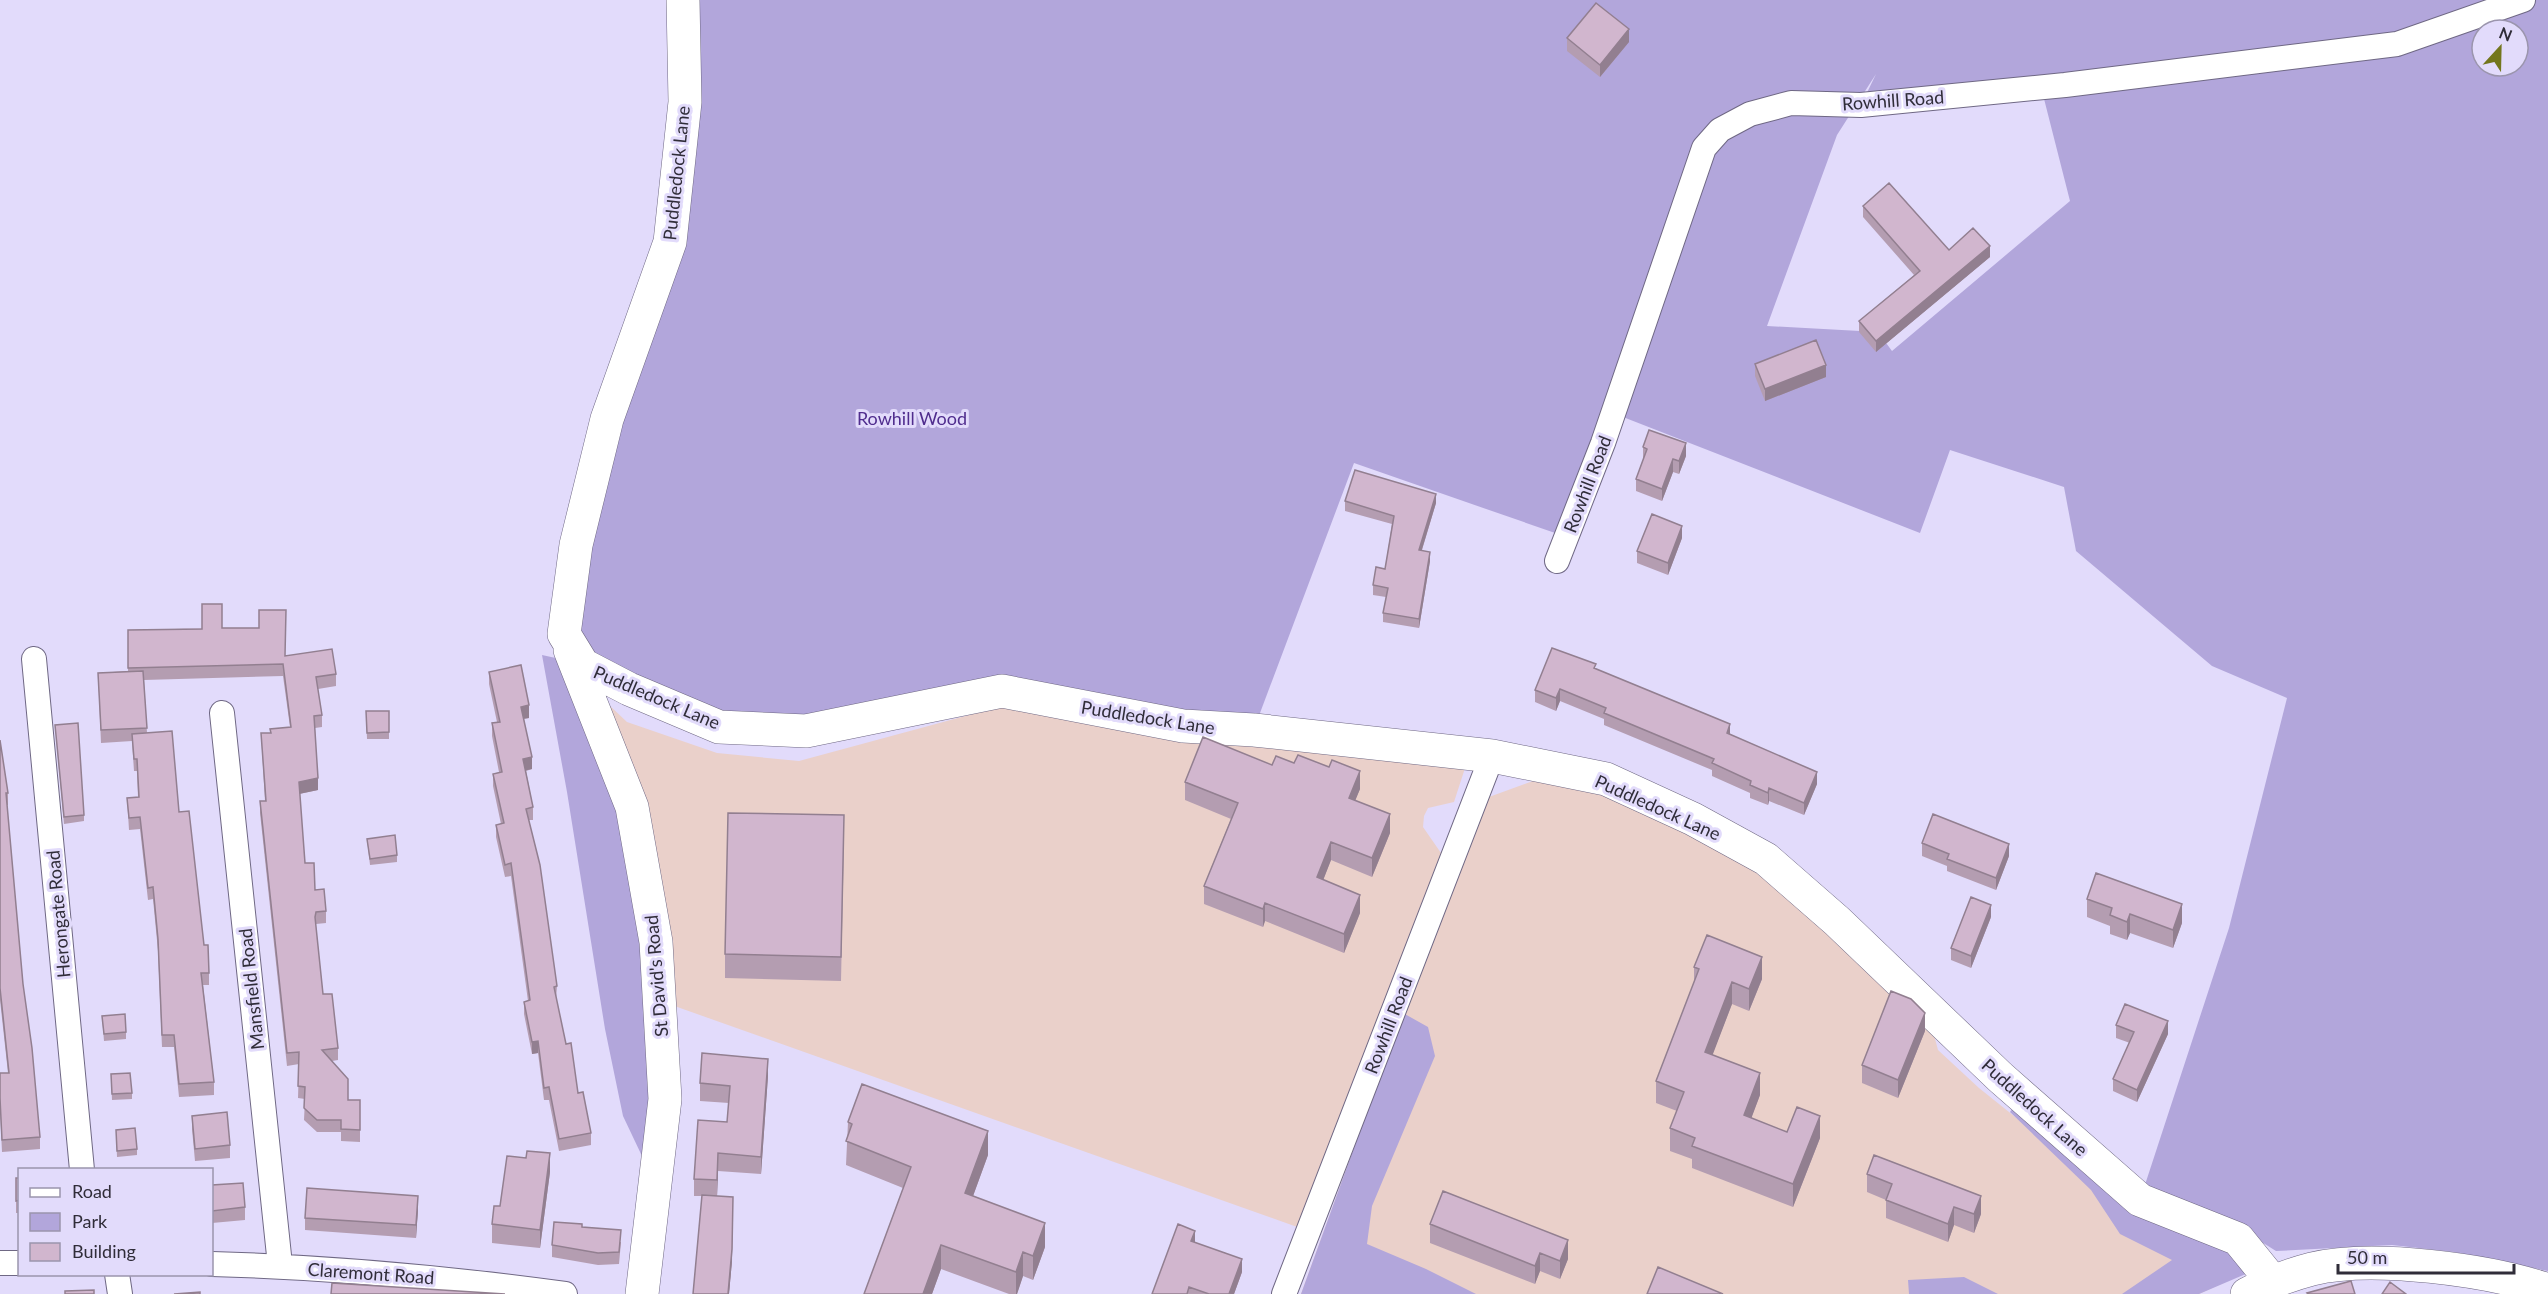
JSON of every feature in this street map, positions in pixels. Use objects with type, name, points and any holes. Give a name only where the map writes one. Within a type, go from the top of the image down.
[{"type":"street","name":"Puddledock Lane","points":[[683,0],[685,102],[670,242],[607,419],[576,545],[564,634],[583,665],[629,689],[719,727],[806,731],[1002,691],[1183,726],[1254,730],[1492,756],[1606,779],[1693,819],[1766,859],[1837,921],[2000,1077],[2140,1200],[2238,1239],[2266,1290]]},
{"type":"street","name":"Rowhill Road","points":[[1557,561],[1603,443],[1704,148],[1720,130],[1750,114],[1791,103],[1861,105],[2065,85],[2397,44],[2523,0]]},
{"type":"street","name":"St David's Road","points":[[564,634],[632,807],[656,942],[665,1099],[642,1294]]},
{"type":"street","name":"Herongate Road","points":[[34,659],[82,1168]]},
{"type":"street","name":"Mansfield Road","points":[[222,713],[280,1265]]},
{"type":"street","name":"Rowhill Road","points":[[1284,1294],[1492,756]]},
{"type":"street","points":[[0,1263],[18,1263]]},
{"type":"street","name":"Claremont Road","points":[[213,1264],[280,1265],[464,1280],[565,1294]]},
{"type":"street","points":[[2266,1290],[2314,1268],[2363,1264],[2444,1268],[2521,1281],[2548,1290]]},
{"type":"street","points":[[117,1276],[120,1294]]},
{"type":"shaded area","points":[[589,686],[627,722],[717,753],[799,761],[1006,705],[1466,765],[1454,802],[1428,808],[1424,816],[1423,827],[1441,853],[1300,1228],[666,1003]]},
{"type":"shaded area","points":[[1541,778],[1601,791],[1763,867],[1930,1020],[1938,1050],[1979,1088],[2223,1283],[2199,1294],[1301,1294],[1403,1013],[1489,797]]},
{"type":"green space","name":"Rowhill Wood","points":[[687,0],[2548,0],[2548,1271],[2454,1252],[2392,1245],[2276,1251],[2249,1234],[2140,1200],[2229,928],[2287,698],[2212,666],[2076,551],[2064,487],[1950,450],[1920,533],[1605,410],[1558,534],[1354,463],[1254,729],[1002,690],[804,729],[719,725],[629,686],[568,635],[578,546],[672,242]],"holes":[[[1876,74],[1861,105],[2041,87],[2070,201],[1892,351],[1878,332],[1767,326],[1837,135]]]},
{"type":"green space","points":[[542,655],[574,662],[631,808],[657,1169],[641,1154],[623,1116],[605,1029],[567,792]]},
{"type":"green space","points":[[1403,1013],[1428,1027],[1435,1056],[1372,1206],[1367,1244],[1426,1269],[1476,1294],[1301,1294]]},
{"type":"green space","points":[[2018,1101],[2230,1244],[2255,1270],[2199,1294],[2122,1294],[2172,1260],[2120,1234],[2091,1190],[2010,1112]]},
{"type":"green space","points":[[1964,1277],[1998,1294],[1909,1294],[1908,1280]]},
{"type":"building","points":[[1596,3],[1629,29],[1600,65],[1567,38]]},
{"type":"building","points":[[1889,183],[1949,250],[1973,228],[1990,246],[1876,341],[1859,321],[1920,271],[1863,206]]},
{"type":"building","points":[[1816,340],[1826,365],[1765,389],[1755,364]]},
{"type":"building","points":[[1649,430],[1686,443],[1679,461],[1673,459],[1662,489],[1636,479],[1647,449],[1643,447]]},
{"type":"building","points":[[1355,470],[1436,494],[1419,550],[1430,552],[1419,619],[1383,613],[1388,588],[1373,585],[1376,567],[1385,569],[1394,516],[1345,501]]},
{"type":"building","points":[[1652,514],[1682,526],[1668,563],[1637,551]]},
{"type":"building","points":[[202,604],[222,604],[222,628],[259,628],[259,610],[286,610],[285,656],[332,649],[336,674],[316,677],[322,715],[314,716],[318,778],[299,782],[305,863],[314,863],[315,890],[324,889],[326,911],[316,912],[315,917],[323,994],[332,994],[338,1048],[322,1050],[348,1079],[348,1100],[360,1100],[360,1130],[341,1129],[341,1120],[317,1120],[304,1108],[305,1087],[298,1086],[299,1052],[287,1053],[260,801],[266,801],[261,733],[271,733],[270,729],[291,727],[283,664],[128,668],[128,630],[202,629]]},
{"type":"building","points":[[1552,648],[1596,664],[1594,668],[1730,724],[1727,733],[1817,772],[1804,803],[1769,788],[1768,793],[1750,785],[1751,781],[1712,763],[1714,759],[1604,713],[1606,708],[1560,689],[1556,698],[1535,690]]},
{"type":"building","points":[[521,665],[529,705],[521,707],[532,757],[523,759],[533,807],[526,809],[540,865],[557,986],[554,987],[566,1044],[571,1043],[578,1093],[583,1092],[591,1133],[559,1139],[549,1087],[544,1088],[538,1041],[532,1042],[524,1002],[530,1000],[511,863],[505,865],[496,825],[504,823],[493,774],[502,772],[492,723],[500,722],[489,672]]},
{"type":"building","points":[[143,671],[147,728],[101,730],[98,673]]},
{"type":"building","points":[[366,711],[389,711],[389,732],[367,733]]},
{"type":"building","points":[[78,723],[84,815],[64,817],[55,725]]},
{"type":"building","points":[[172,731],[179,812],[189,811],[204,945],[208,945],[209,973],[201,973],[214,1082],[179,1084],[174,1035],[162,1035],[158,939],[153,887],[148,888],[140,817],[129,818],[127,798],[139,797],[137,759],[134,759],[132,734]]},
{"type":"building","points":[[1203,737],[1272,765],[1276,756],[1294,763],[1298,755],[1329,767],[1332,760],[1360,771],[1349,798],[1390,814],[1372,858],[1331,842],[1317,877],[1360,895],[1344,934],[1265,903],[1263,909],[1204,886],[1238,803],[1185,782]]},
{"type":"building","points":[[0,740],[8,793],[6,793],[23,984],[32,1048],[40,1137],[2,1140],[0,1073],[9,1073],[0,988]]},
{"type":"building","points":[[728,813],[844,815],[841,957],[725,954]]},
{"type":"building","points":[[1933,814],[2009,844],[1996,878],[1947,859],[1949,854],[1922,843]]},
{"type":"building","points":[[395,835],[397,855],[370,859],[367,839]]},
{"type":"building","points":[[2096,873],[2182,904],[2173,930],[2130,914],[2127,922],[2110,915],[2112,908],[2087,899]]},
{"type":"building","points":[[1971,897],[1991,905],[1971,956],[1951,948]]},
{"type":"building","points":[[1707,935],[1762,957],[1749,989],[1732,982],[1705,1052],[1760,1073],[1744,1115],[1787,1132],[1797,1107],[1820,1116],[1793,1184],[1692,1146],[1695,1138],[1670,1128],[1684,1092],[1656,1081],[1699,969],[1694,967]]},
{"type":"building","points":[[1891,991],[1911,999],[1925,1013],[1898,1080],[1862,1065]]},
{"type":"building","points":[[2125,1004],[2168,1021],[2137,1090],[2113,1079],[2134,1032],[2116,1025]]},
{"type":"building","points":[[125,1014],[126,1032],[104,1034],[102,1016]]},
{"type":"building","points":[[702,1053],[768,1059],[761,1157],[718,1153],[717,1180],[694,1179],[698,1120],[727,1122],[730,1086],[700,1083]]},
{"type":"building","points":[[130,1073],[132,1093],[112,1094],[111,1074]]},
{"type":"building","points":[[862,1084],[988,1131],[965,1193],[1045,1223],[1033,1256],[1023,1252],[1016,1272],[941,1245],[923,1294],[864,1294],[911,1167],[846,1141],[852,1124],[848,1122]]},
{"type":"building","points":[[227,1112],[230,1145],[195,1149],[192,1116]]},
{"type":"building","points":[[135,1128],[137,1149],[117,1151],[116,1130]]},
{"type":"building","points":[[527,1151],[550,1153],[540,1230],[492,1224],[494,1206],[500,1206],[507,1156],[526,1158]]},
{"type":"building","points":[[1874,1155],[1981,1196],[1974,1214],[1954,1207],[1948,1224],[1886,1200],[1892,1184],[1867,1174]]},
{"type":"building","points":[[16,1178],[18,1178],[18,1200],[16,1201]]},
{"type":"building","points":[[243,1183],[245,1207],[213,1211],[213,1185]]},
{"type":"building","points":[[307,1188],[418,1196],[416,1225],[305,1218]]},
{"type":"building","points":[[1443,1191],[1568,1240],[1560,1261],[1540,1253],[1535,1266],[1430,1224]]},
{"type":"building","points":[[702,1195],[733,1197],[728,1294],[693,1294]]},
{"type":"building","points":[[554,1222],[621,1230],[619,1252],[598,1253],[552,1245]]},
{"type":"building","points":[[1178,1224],[1195,1231],[1191,1241],[1242,1259],[1229,1294],[1209,1294],[1189,1287],[1187,1294],[1152,1294]]},
{"type":"building","points":[[1658,1267],[1723,1294],[1647,1294]]},
{"type":"building","points":[[2351,1281],[2355,1294],[2307,1293]]},
{"type":"building","points":[[2390,1282],[2406,1294],[2382,1294]]},
{"type":"building","points":[[332,1283],[505,1294],[331,1294]]},
{"type":"building","points":[[94,1290],[94,1294],[65,1294],[65,1291]]},
{"type":"building","points":[[200,1292],[200,1294],[174,1294]]}]
